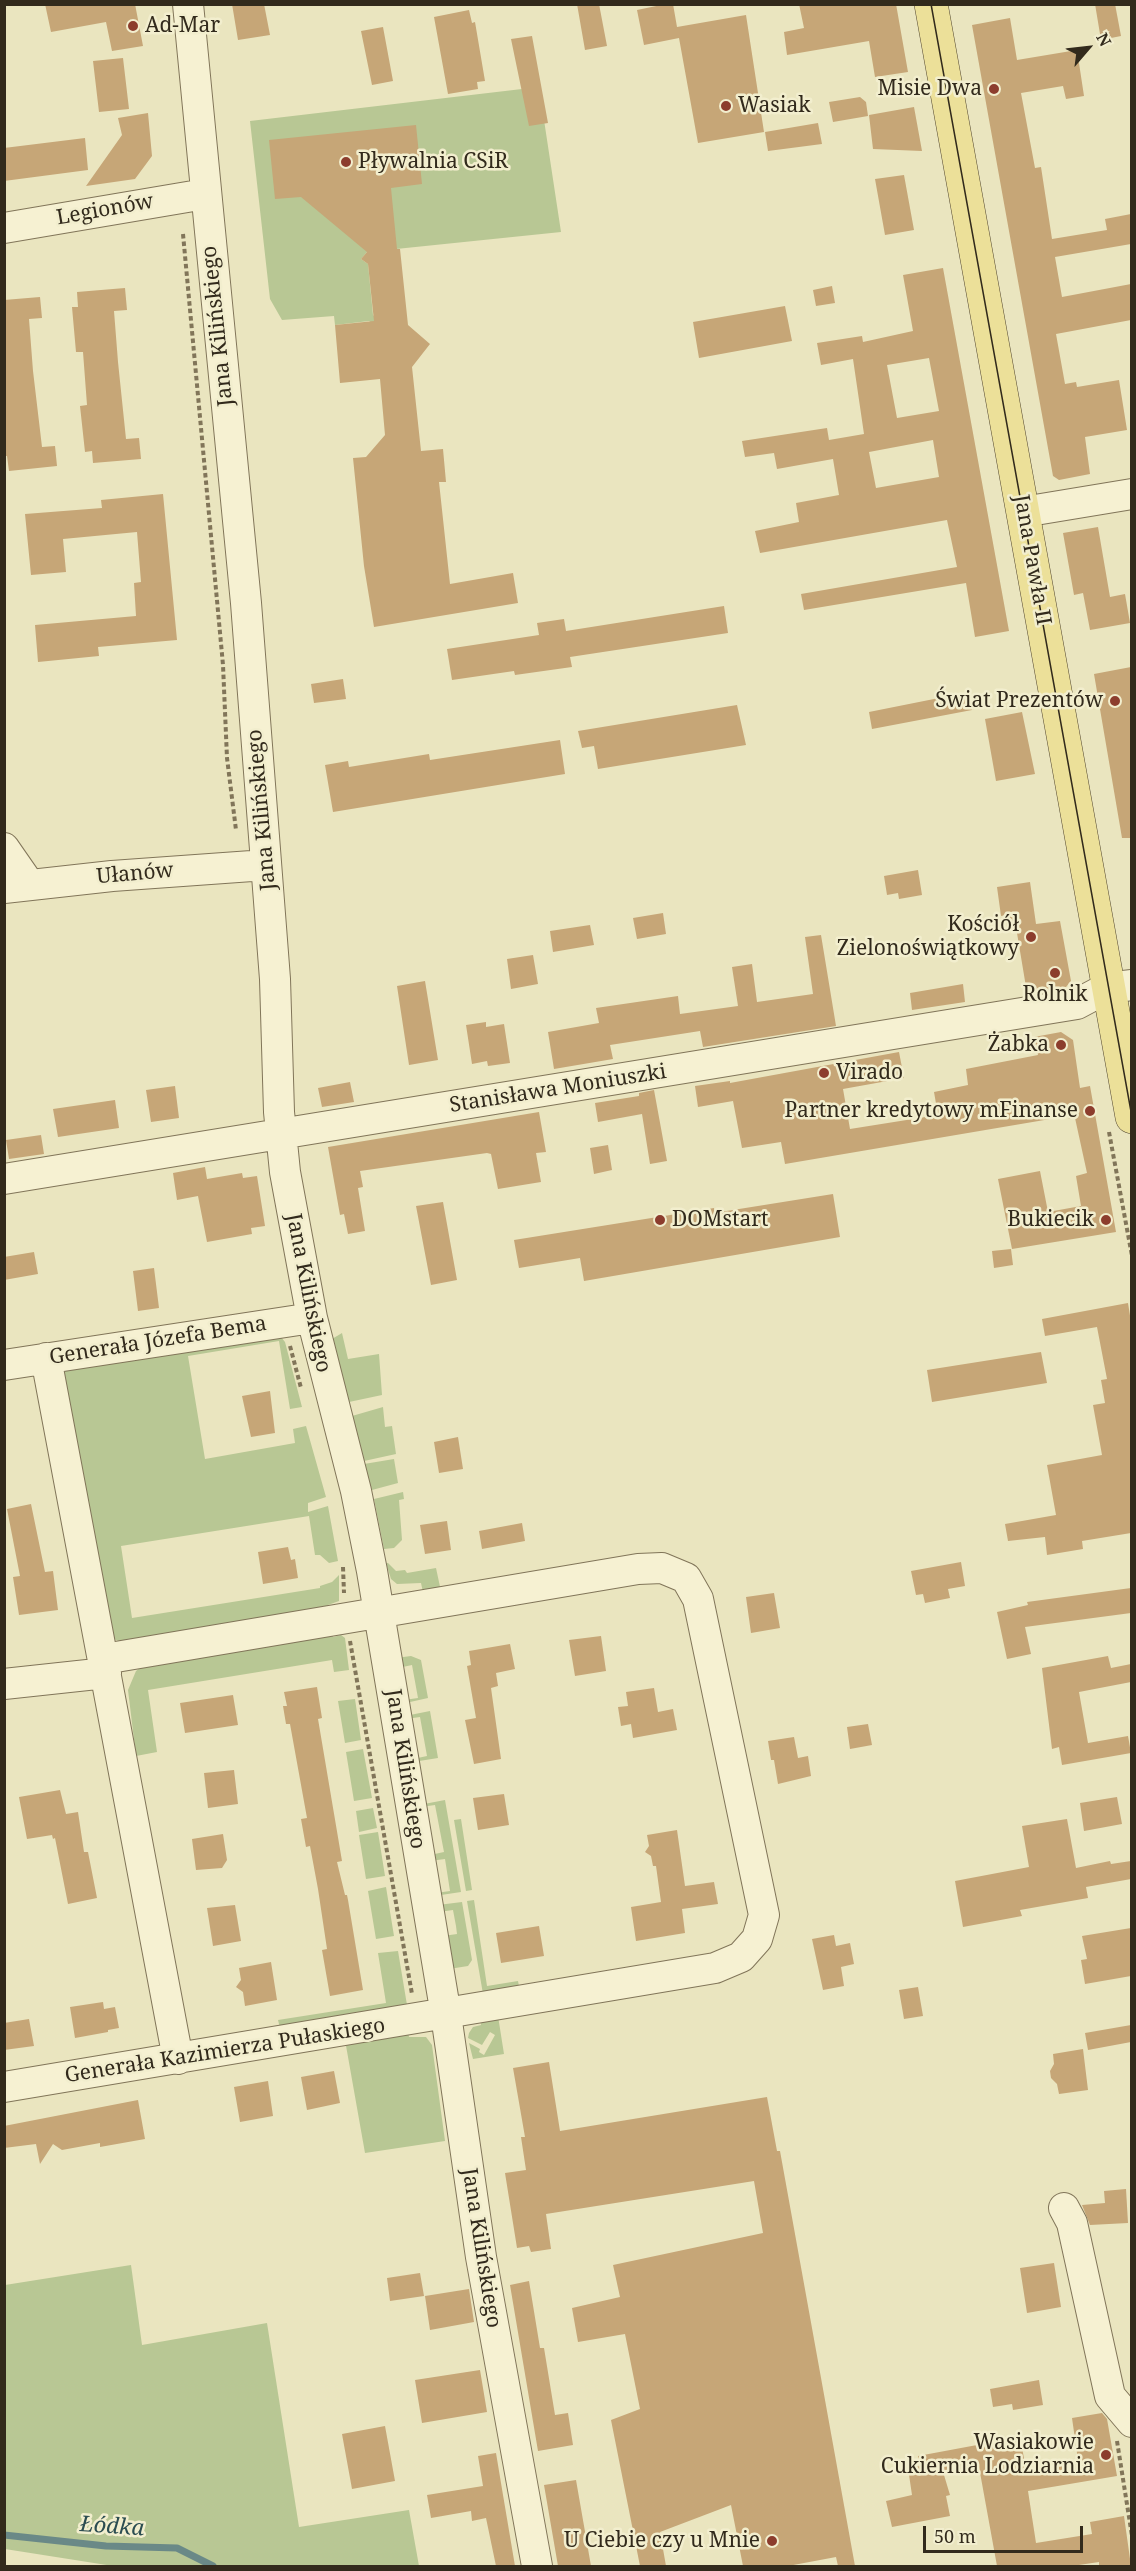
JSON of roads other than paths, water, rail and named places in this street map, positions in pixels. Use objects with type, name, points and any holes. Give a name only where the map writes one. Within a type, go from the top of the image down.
[{"type":"main road","name":"Jana Pawła II","points":[[931,4],[1023,512],[1119,986],[1120,1123]]},
{"type":"street","name":"Jana Kilińskiego","points":[[188,4],[194,195],[246,603],[253,866],[277,1011],[281,1135],[285,1172],[312,1318],[359,1506],[446,2015],[481,2257],[537,2566]]},
{"type":"street","name":"Legionów","points":[[4,228],[194,195]]},
{"type":"street","points":[[1023,512],[1131,494]]},
{"type":"street","points":[[4,848],[17,886]]},
{"type":"street","name":"Ułanów","points":[[17,886],[253,866]]},
{"type":"street","name":"Stanisława Moniuszki","points":[[4,1179],[1077,1004],[1119,986]]},
{"type":"street","name":"Generała Józefa Bema","points":[[4,1365],[312,1318]]},
{"type":"street","points":[[46,1358],[178,2059]]},
{"type":"street","name":"Generała Kazimierza Pułaskiego","points":[[4,1684],[378,1613],[638,1569],[662,1568],[686,1578],[698,1599],[764,1914],[757,1939],[741,1958],[715,1968],[446,2015],[4,2087]]},
{"type":"street","points":[[1064,2208],[1072,2223],[1110,2396],[1127,2417]]},
{"type":"waterway","name":"Łódka","points":[[4,2535],[106,2546],[177,2548],[213,2566]]},
{"type":"tram line","points":[[931,4],[1132,1117]]},
{"type":"place","name":"Ad-Mar","points":[[133,26]]},
{"type":"place","name":"Misie Dwa","points":[[994,89]]},
{"type":"place","name":"Wasiak","points":[[726,106]]},
{"type":"place","name":"Pływalnia CSiR","points":[[346,162]]},
{"type":"place","name":"Świat Prezentów","points":[[1115,701]]},
{"type":"place","name":"Kościół Zielonoświątkowy","points":[[1031,937]]},
{"type":"place","name":"Rolnik","points":[[1055,973]]},
{"type":"place","name":"Żabka","points":[[1061,1045]]},
{"type":"place","name":"Virado","points":[[824,1073]]},
{"type":"place","name":"Partner kredytowy mFinanse","points":[[1090,1111]]},
{"type":"place","name":"DOMstart","points":[[660,1220]]},
{"type":"place","name":"Bukiecik","points":[[1106,1220]]},
{"type":"place","name":"Wasiakowie Cukiernia Lodziarnia","points":[[1106,2455]]},
{"type":"place","name":"U Ciebie czy u Mnie","points":[[772,2541]]}]
